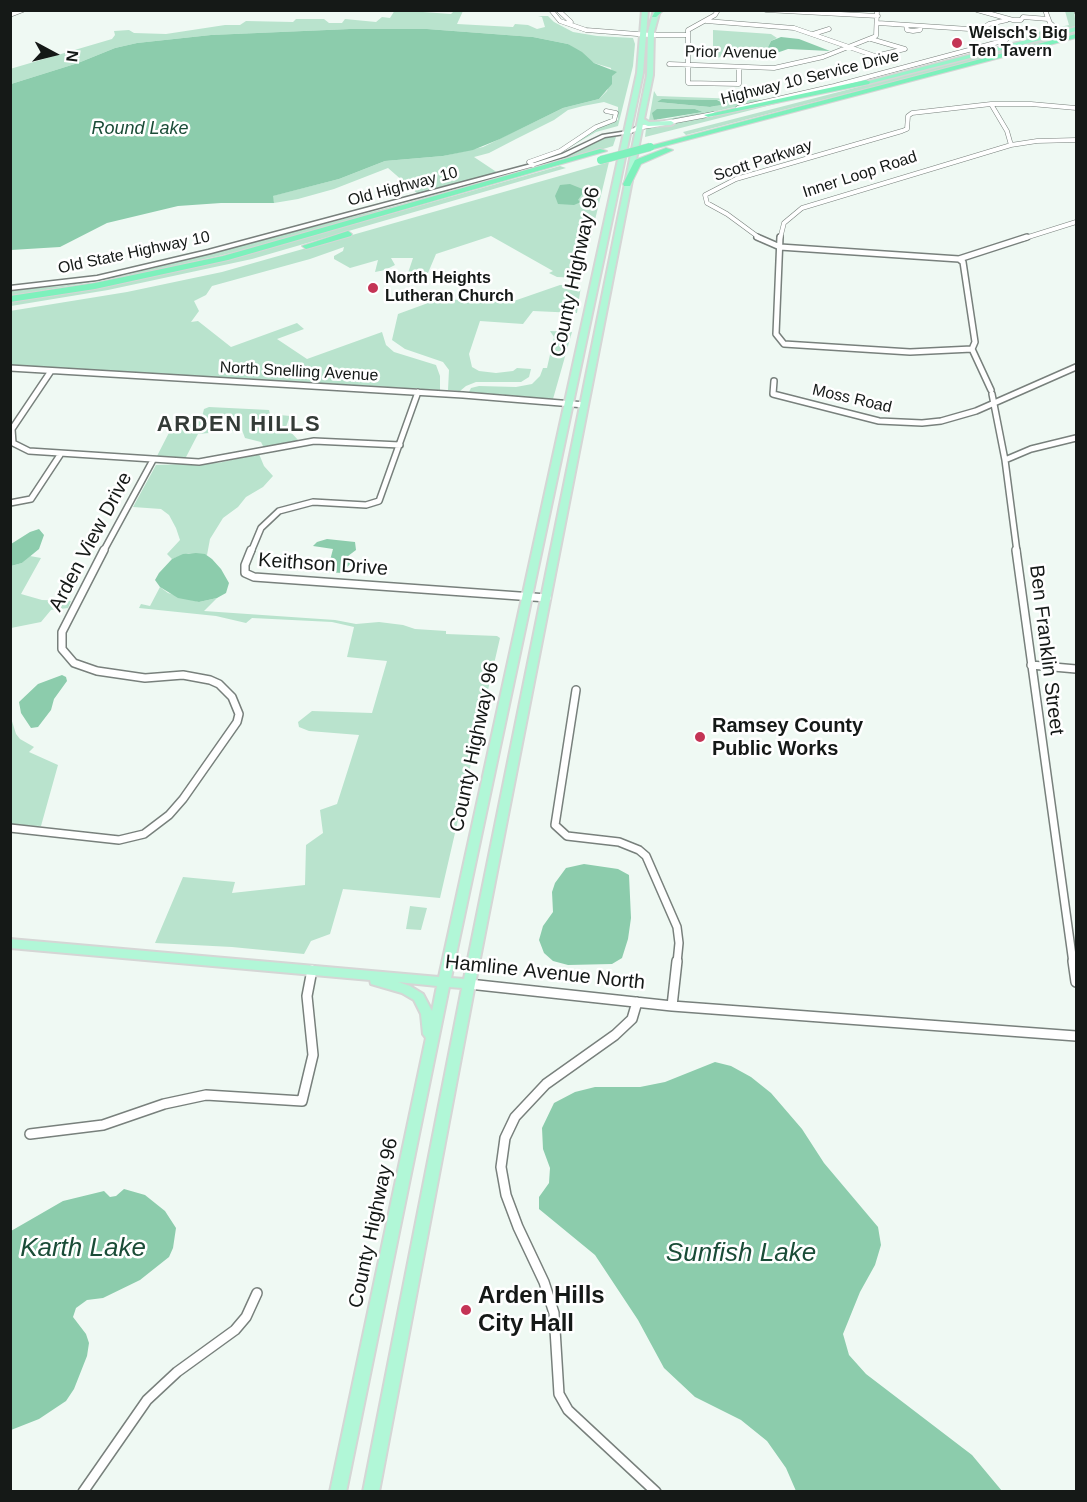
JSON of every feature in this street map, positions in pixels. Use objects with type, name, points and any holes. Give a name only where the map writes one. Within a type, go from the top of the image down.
[{"type":"highway","points":[[10,308],[106,293],[235,265],[651,142],[868,82],[1077,29]]},
{"type":"highway","points":[[651,142],[815,104],[1077,36]]},
{"type":"highway","points":[[1006,40],[1024,42]]},
{"type":"highway","points":[[988,46],[995,49]]},
{"type":"highway","points":[[708,115],[868,82]]},
{"type":"highway","points":[[627,184],[636,164],[646,158],[815,104]]},
{"type":"highway","points":[[10,299],[105,284],[217,260],[602,156]]},
{"type":"main road","name":"County Highway 96","points":[[338,1491],[444,982],[640,73],[645,10]]},
{"type":"main road","name":"County Highway 96","points":[[371,1491],[469,984],[650,75],[650,34],[658,12]]},
{"type":"main road","points":[[641,115],[641,119],[647,124],[671,123]]},
{"type":"main road","name":"Hamline Avenue North","points":[[10,943],[469,984]]},
{"type":"main road","points":[[343,973],[406,989],[419,997],[429,1019],[428,1059]]},
{"type":"street","points":[[10,15],[23,10]]},
{"type":"street","points":[[551,10],[554,16],[566,25],[580,29],[642,33]]},
{"type":"street","points":[[558,10],[569,22],[591,28],[688,35]]},
{"type":"street","points":[[718,10],[706,21],[691,28],[688,35],[688,83],[739,84],[739,67]]},
{"type":"street","points":[[766,10],[878,16]]},
{"type":"street","points":[[871,39],[877,35],[877,10]]},
{"type":"street","points":[[977,10],[1010,20]]},
{"type":"street","points":[[1020,10],[1023,17]]},
{"type":"street","points":[[1045,10],[1048,19],[1055,27]]},
{"type":"street","points":[[554,16],[561,15]]},
{"type":"street","points":[[981,29],[989,24],[1019,20],[1023,17],[1048,19]]},
{"type":"street","points":[[706,21],[782,26],[813,34],[875,56],[904,49],[871,39]]},
{"type":"street","points":[[878,23],[906,25],[907,30],[913,31],[920,30],[921,26],[981,29],[998,34],[1006,40]]},
{"type":"street","points":[[813,34],[829,29]]},
{"type":"street","name":"Prior Avenue","points":[[669,64],[781,67],[823,57],[871,39]]},
{"type":"street","points":[[988,46],[1006,40]]},
{"type":"street","name":"Highway 10 Service Drive","points":[[638,128],[671,123],[782,96],[799,94],[988,46]]},
{"type":"street","points":[[991,104],[1030,104],[1077,108]]},
{"type":"street","points":[[991,104],[1007,131],[1011,146]]},
{"type":"street","name":"Scott Parkway","points":[[959,259],[780,247],[756,237],[727,214],[715,209],[707,203],[705,195],[736,179],[903,131],[907,129],[908,116],[931,110],[991,104]]},
{"type":"street","points":[[533,165],[529,162],[560,151],[596,127],[614,120],[616,113],[606,111]]},
{"type":"street","name":"Old Highway 10","points":[[228,246],[533,165],[604,136],[638,128]]},
{"type":"street","name":"Inner Loop Road","points":[[972,349],[910,352],[790,345],[779,340],[776,334],[780,247],[784,223],[802,208],[1011,146],[1037,141],[1077,140]]},
{"type":"street","points":[[959,259],[1077,222]]},
{"type":"street","name":"Old State Highway 10","points":[[10,288],[97,278],[228,246]]},
{"type":"street","name":"Ben Franklin Street","points":[[959,259],[963,262],[974,331],[975,342],[972,349],[991,392],[1005,460],[1031,665],[1077,982]]},
{"type":"street","name":"Moss Road","points":[[774,381],[773,394],[850,415],[901,423],[941,421],[976,411],[1077,367]]},
{"type":"street","name":"North Snelling Avenue","points":[[10,368],[418,392],[585,405]]},
{"type":"street","points":[[51,371],[14,425],[10,436],[14,443],[29,451],[188,462],[215,460],[314,441],[400,445]]},
{"type":"street","name":"Keithson Drive","points":[[418,392],[379,501],[366,505],[313,502],[279,512],[261,528],[245,565],[245,573],[254,577],[547,598]]},
{"type":"street","points":[[1005,460],[1031,449],[1077,438]]},
{"type":"street","points":[[10,503],[31,499],[60,454]]},
{"type":"street","name":"Arden View Drive","points":[[10,828],[118,840],[144,834],[169,815],[183,800],[237,722],[239,714],[232,697],[219,684],[210,680],[183,675],[145,678],[97,671],[74,663],[62,650],[63,632],[75,603],[153,460]]},
{"type":"street","points":[[1031,665],[1077,669]]},
{"type":"street","points":[[576,690],[555,825],[567,837],[620,842],[639,850],[646,856],[677,927],[679,943],[672,1006]]},
{"type":"street","points":[[30,1134],[103,1125],[164,1104],[206,1095],[302,1101],[313,1054],[307,996],[312,970]]},
{"type":"street","name":"Hamline Avenue North","points":[[469,984],[672,1006],[1077,1036]]},
{"type":"street","points":[[637,1002],[632,1019],[615,1035],[546,1084],[530,1099],[516,1117],[505,1138],[501,1167],[506,1195],[518,1227],[544,1282],[554,1313],[559,1394],[568,1410],[656,1491]]},
{"type":"street","points":[[83,1491],[147,1400],[177,1372],[235,1330],[246,1317],[257,1293]]},
{"type":"shaded area","points":[[395,10],[451,14],[454,11],[463,11],[457,24],[513,27],[515,24],[528,25],[537,29],[545,27],[542,17],[538,16],[548,16],[554,22],[573,32],[633,38],[635,44],[633,66],[618,126],[596,132],[565,150],[599,127],[618,120],[618,107],[604,102],[583,106],[568,110],[554,120],[489,153],[474,157],[498,173],[419,195],[388,168],[334,189],[274,203],[272,196],[339,179],[385,161],[443,156],[483,147],[563,108],[599,99],[607,91],[612,76],[611,68],[594,63],[568,44],[533,37],[427,29],[350,29],[211,35],[137,43],[115,48],[78,63],[11,84],[10,69],[112,39],[115,35],[114,31],[129,30],[134,33],[166,34],[225,25],[240,25],[246,21],[293,22],[296,19],[324,19],[329,23],[342,23],[345,19],[376,22],[382,17],[390,18]]},
{"type":"shaded area","points":[[1065,11],[1074,11],[1076,26],[1024,39],[1010,38],[1069,25]]},
{"type":"shaded area","points":[[713,30],[771,34],[777,38],[771,41],[768,47],[750,49],[743,55],[713,58]]},
{"type":"shaded area","points":[[1076,31],[1076,34],[1040,44],[686,135],[683,132]]},
{"type":"shaded area","points":[[654,91],[657,96],[767,100],[667,122],[651,123],[649,120]],"holes":[[[668,99],[717,100],[723,101],[710,107],[657,102]],[[657,109],[695,109],[703,112],[657,121]]]},
{"type":"shaded area","points":[[779,103],[645,137],[646,129]]},
{"type":"shaded area","points":[[610,136],[616,137],[613,146],[258,247],[144,273],[11,296],[10,290],[62,286],[126,275],[398,205],[552,161]]},
{"type":"shaded area","points":[[609,162],[581,278],[557,277],[549,273],[553,271],[491,236],[436,254],[428,273],[423,275],[408,273],[413,258],[391,258],[395,265],[375,272],[378,260],[350,268],[334,259],[334,256],[343,251],[344,247],[310,259],[212,286],[206,295],[194,301],[199,311],[191,322],[198,321],[231,347],[297,323],[304,329],[277,339],[307,359],[382,332],[386,345],[394,352],[436,365],[440,376],[440,390],[11,365],[10,311],[127,292],[222,272]]},
{"type":"shaded area","points":[[560,166],[566,168],[252,259],[108,290],[11,306],[10,301],[118,283],[234,258]]},
{"type":"shaded area","points":[[560,285],[581,286],[577,313],[533,311],[523,324],[480,321],[469,354],[472,367],[479,371],[496,373],[513,371],[517,368],[531,369],[529,377],[521,382],[476,382],[460,391],[448,390],[449,370],[443,362],[405,349],[392,340],[398,314],[439,299],[511,302]]},
{"type":"shaded area","points":[[550,331],[572,332],[553,399],[469,392],[471,388],[479,386],[516,387],[532,384],[540,376],[543,368],[547,368],[554,337]]},
{"type":"shaded area","points":[[209,407],[269,410],[270,414],[290,416],[286,427],[299,441],[264,448],[261,442],[245,438],[242,430],[198,434],[185,459],[156,458],[177,417],[202,417],[204,409]]},
{"type":"shaded area","points":[[259,454],[264,466],[273,476],[263,487],[246,497],[238,507],[223,518],[210,539],[207,555],[189,553],[172,559],[167,554],[180,540],[169,515],[161,509],[133,507],[156,465],[218,463]]},
{"type":"shaded area","points":[[30,556],[41,558],[21,594],[42,600],[71,601],[68,608],[51,610],[41,622],[11,628],[11,566],[22,563]]},
{"type":"shaded area","points":[[160,587],[168,593],[199,602],[217,598],[204,611],[335,620],[356,624],[379,622],[415,629],[446,631],[446,634],[500,638],[440,898],[343,889],[330,934],[311,941],[304,954],[155,943],[183,877],[235,882],[232,893],[305,885],[306,845],[323,833],[320,810],[337,804],[359,735],[309,731],[299,727],[298,722],[312,711],[372,713],[387,661],[347,657],[354,627],[332,622],[252,618],[246,623],[216,616],[139,608],[141,604],[150,606]]},
{"type":"shaded area","points":[[11,718],[16,734],[34,747],[29,752],[58,765],[41,826],[11,825]]},
{"type":"shaded area","points":[[410,906],[427,908],[421,930],[406,929]]},
{"type":"water","name":"Round Lake","points":[[350,29],[427,29],[533,37],[568,44],[582,52],[594,63],[617,72],[612,76],[612,84],[599,99],[563,108],[473,150],[443,156],[385,161],[339,179],[273,196],[274,203],[178,206],[107,223],[60,247],[11,250],[11,84],[78,63],[115,48],[137,43],[211,35]]},
{"type":"water","points":[[781,37],[799,39],[830,51],[788,49],[768,56],[749,51],[749,49],[768,47],[771,41]]},
{"type":"water","points":[[662,99],[717,100],[725,104],[710,107],[657,102]]},
{"type":"water","points":[[657,109],[695,109],[703,112],[654,120],[652,113]]},
{"type":"water","points":[[570,184],[585,190],[578,200],[581,202],[574,205],[558,204],[555,196],[560,185]]},
{"type":"water","points":[[39,529],[44,535],[39,549],[22,563],[11,566],[11,544]]},
{"type":"water","points":[[327,539],[355,542],[356,550],[348,556],[350,564],[342,573],[327,572],[333,549],[313,546]]},
{"type":"water","points":[[183,554],[205,554],[221,569],[229,583],[226,593],[217,598],[199,602],[178,598],[160,587],[155,580],[172,559]]},
{"type":"water","points":[[62,675],[67,681],[54,699],[51,710],[38,727],[31,728],[21,713],[19,702],[38,684]]},
{"type":"water","points":[[584,864],[618,869],[629,875],[631,918],[628,939],[622,958],[612,964],[568,965],[553,961],[544,953],[539,940],[543,926],[553,912],[552,892],[555,883],[566,868]]},
{"type":"water","name":"Sunfish Lake","points":[[715,1062],[731,1066],[751,1077],[771,1093],[802,1129],[824,1163],[878,1227],[881,1245],[875,1265],[860,1292],[843,1334],[849,1355],[866,1374],[972,1455],[1002,1491],[796,1491],[786,1468],[767,1441],[741,1420],[695,1397],[664,1368],[638,1320],[595,1255],[539,1209],[539,1197],[549,1183],[550,1168],[543,1149],[542,1128],[554,1103],[575,1092],[595,1087],[640,1087],[665,1082]]},
{"type":"water","name":"Karth Lake","points":[[124,1189],[145,1195],[165,1211],[176,1228],[169,1257],[140,1280],[103,1298],[87,1300],[76,1308],[73,1317],[86,1334],[89,1343],[87,1356],[74,1389],[66,1401],[39,1419],[11,1430],[11,1231],[63,1201],[104,1191],[110,1197],[116,1196]]},
{"type":"place","name":"Welsch's Big Ten Tavern","points":[[957,43]]},
{"type":"place","name":"North Heights Lutheran Church","points":[[373,288]]},
{"type":"place","name":"Ramsey County Public Works","points":[[700,737]]},
{"type":"place","name":"Arden Hills City Hall","points":[[466,1310]]},
{"type":"district","name":"ARDEN HILLS","points":[[239,425]]}]
